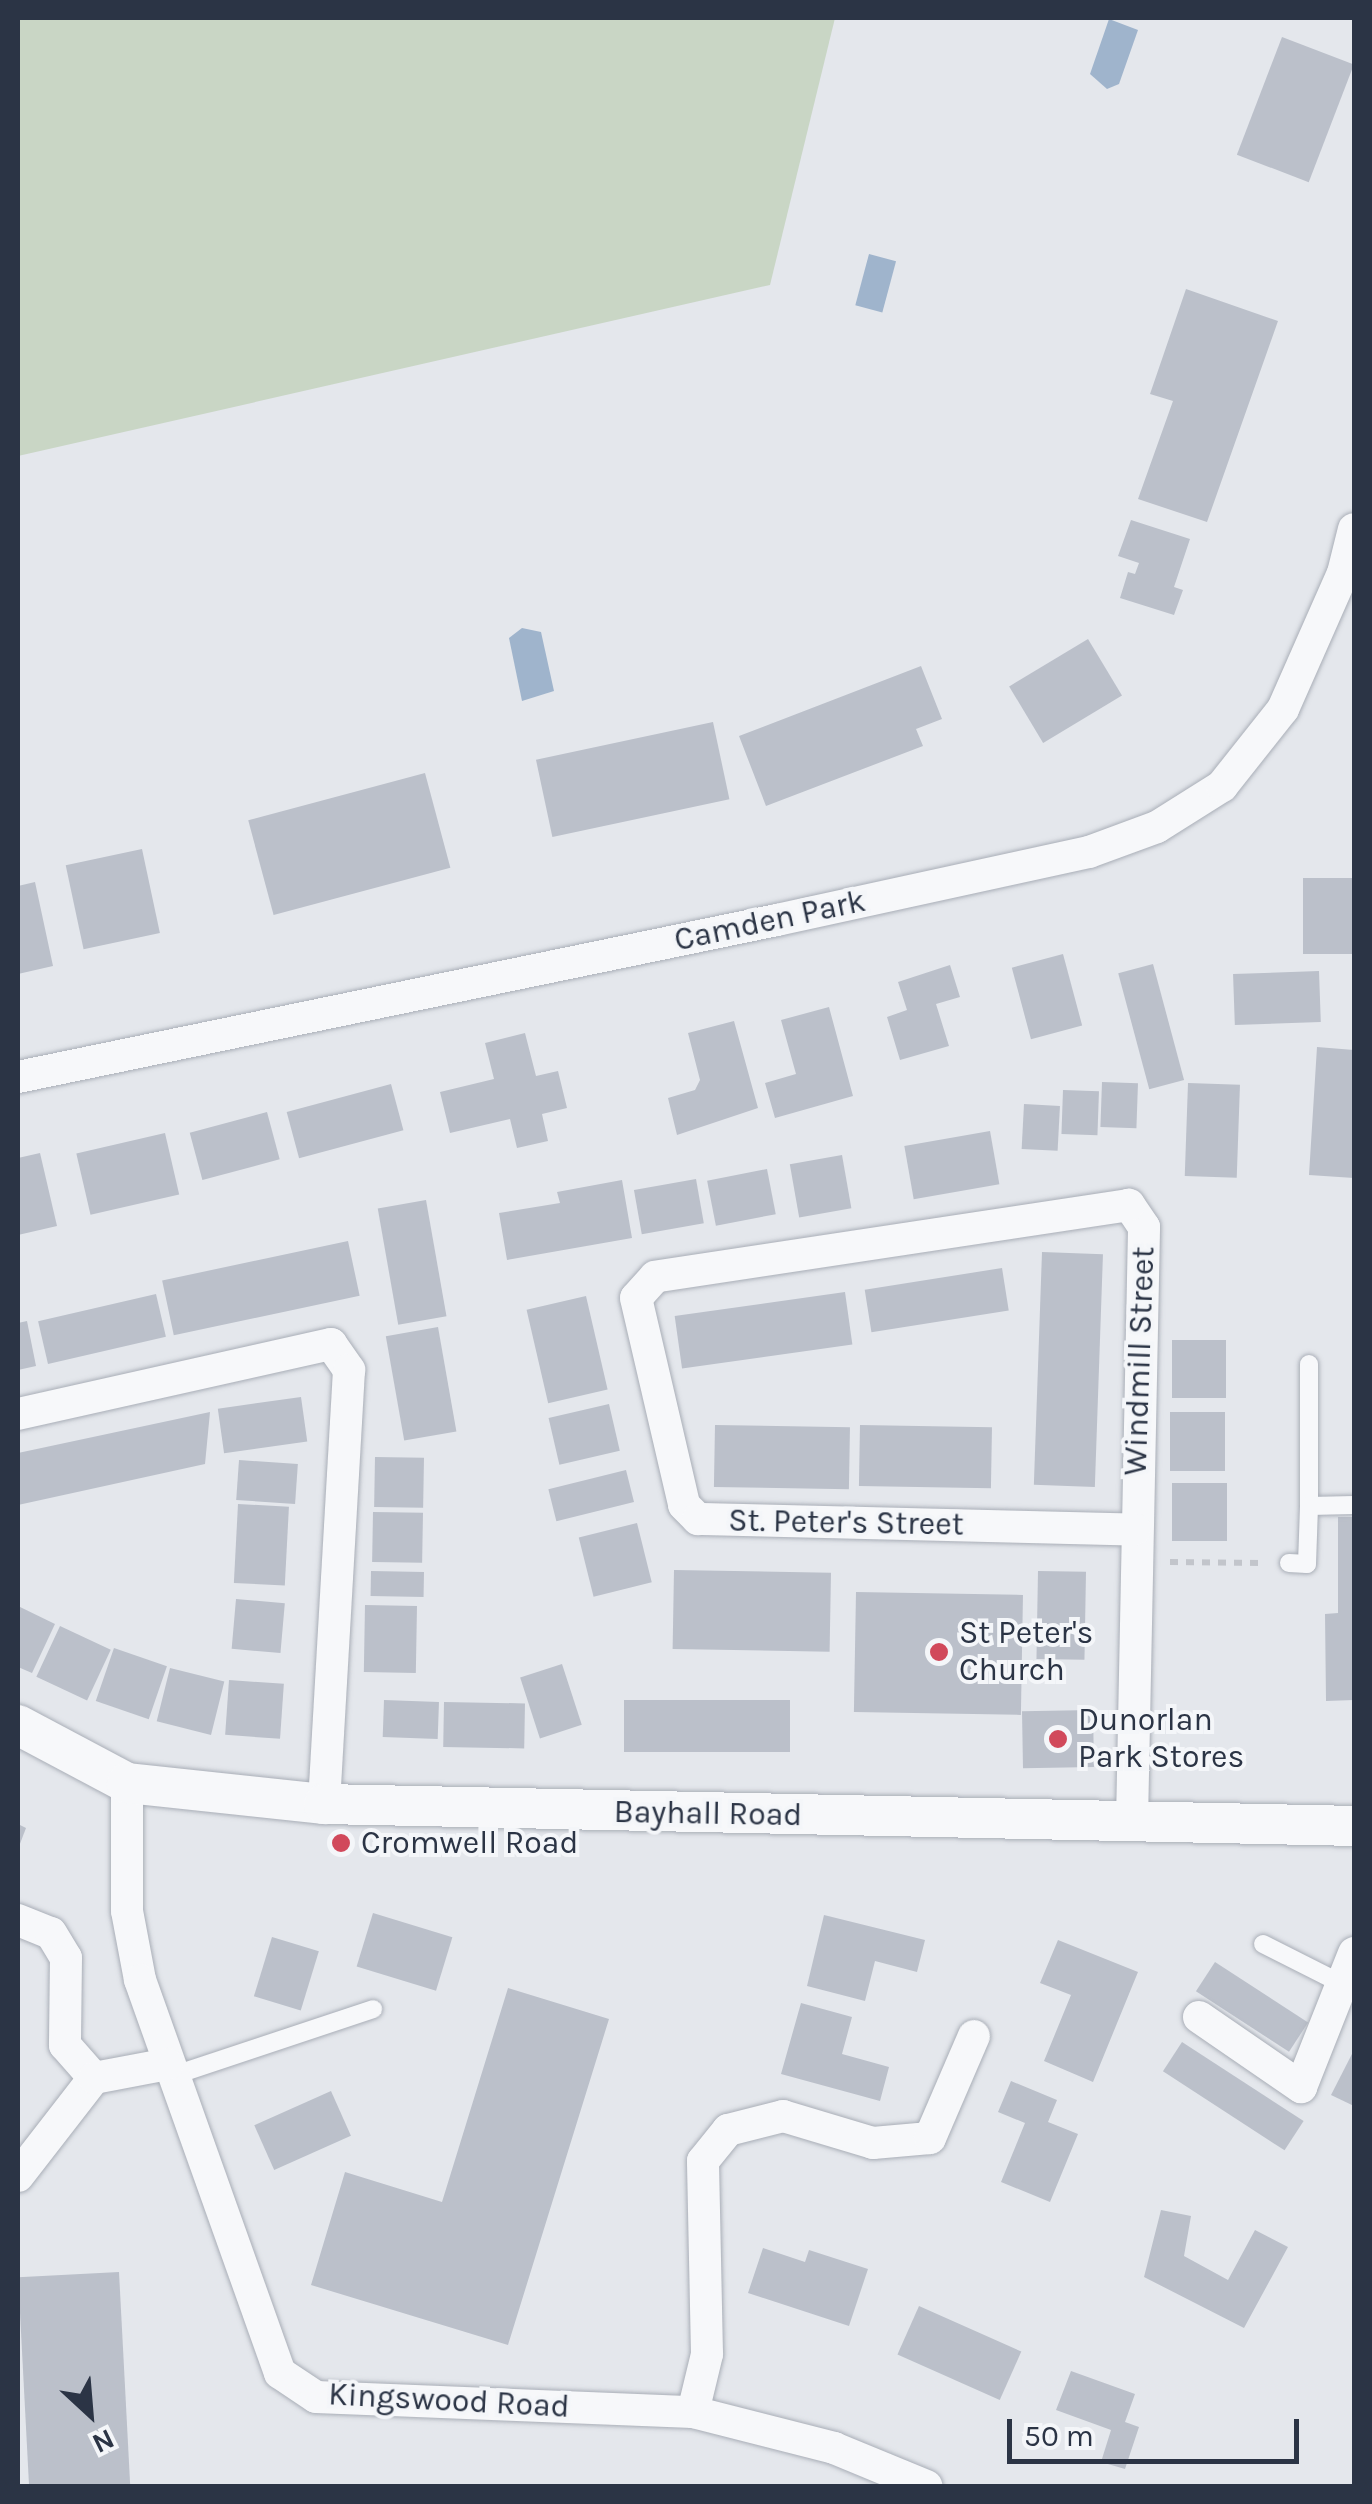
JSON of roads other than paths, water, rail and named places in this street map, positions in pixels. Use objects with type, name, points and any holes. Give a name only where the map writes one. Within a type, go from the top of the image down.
[{"type":"street","name":"Camden Park","points":[[18,1077],[1090,852],[1157,827],[1222,786],[1283,709],[1343,573],[1354,529]]},
{"type":"street","name":"Windmill Street","points":[[655,1277],[1129,1205],[1144,1227],[1132,1822]]},
{"type":"street","name":"St. Peter's Street","points":[[655,1277],[636,1298],[684,1505],[698,1520],[1135,1546]]},
{"type":"street","points":[[18,1414],[330,1344],[349,1370],[324,1804]]},
{"type":"street","name":"Bayhall Road","points":[[18,1724],[127,1783],[324,1804],[1354,1826]]},
{"type":"street","name":"Kingswood Road","points":[[127,1783],[127,1911],[140,1980],[280,2373],[316,2397],[694,2412],[834,2448],[926,2486]]},
{"type":"street","points":[[18,1920],[52,1933],[66,1958],[65,2044],[94,2078]]},
{"type":"street","points":[[1199,2017],[1301,2087],[1354,1952]]},
{"type":"street","points":[[694,2412],[707,2354],[703,2161],[728,2130],[783,2116],[873,2143],[930,2138],[974,2036]]},
{"type":"street","points":[[18,2176],[94,2078],[170,2070]]},
{"type":"lane","points":[[1288,1563],[1307,1564],[1309,1364]]},
{"type":"lane","points":[[1308,1506],[1354,1505]]},
{"type":"lane","points":[[1263,1944],[1344,1985]]},
{"type":"lane","points":[[170,2070],[374,2009]]},
{"type":"water","points":[[1109,19],[1138,30],[1119,84],[1107,89],[1090,74]]},
{"type":"water","points":[[869,254],[896,261],[882,312],[855,305]]},
{"type":"water","points":[[522,628],[541,632],[554,691],[522,701],[509,638]]},
{"type":"place","name":"St Peter's Church","points":[[939,1652]]},
{"type":"place","name":"Dunorlan Park Stores","points":[[1058,1739]]},
{"type":"place","name":"Cromwell Road","points":[[341,1843]]}]
